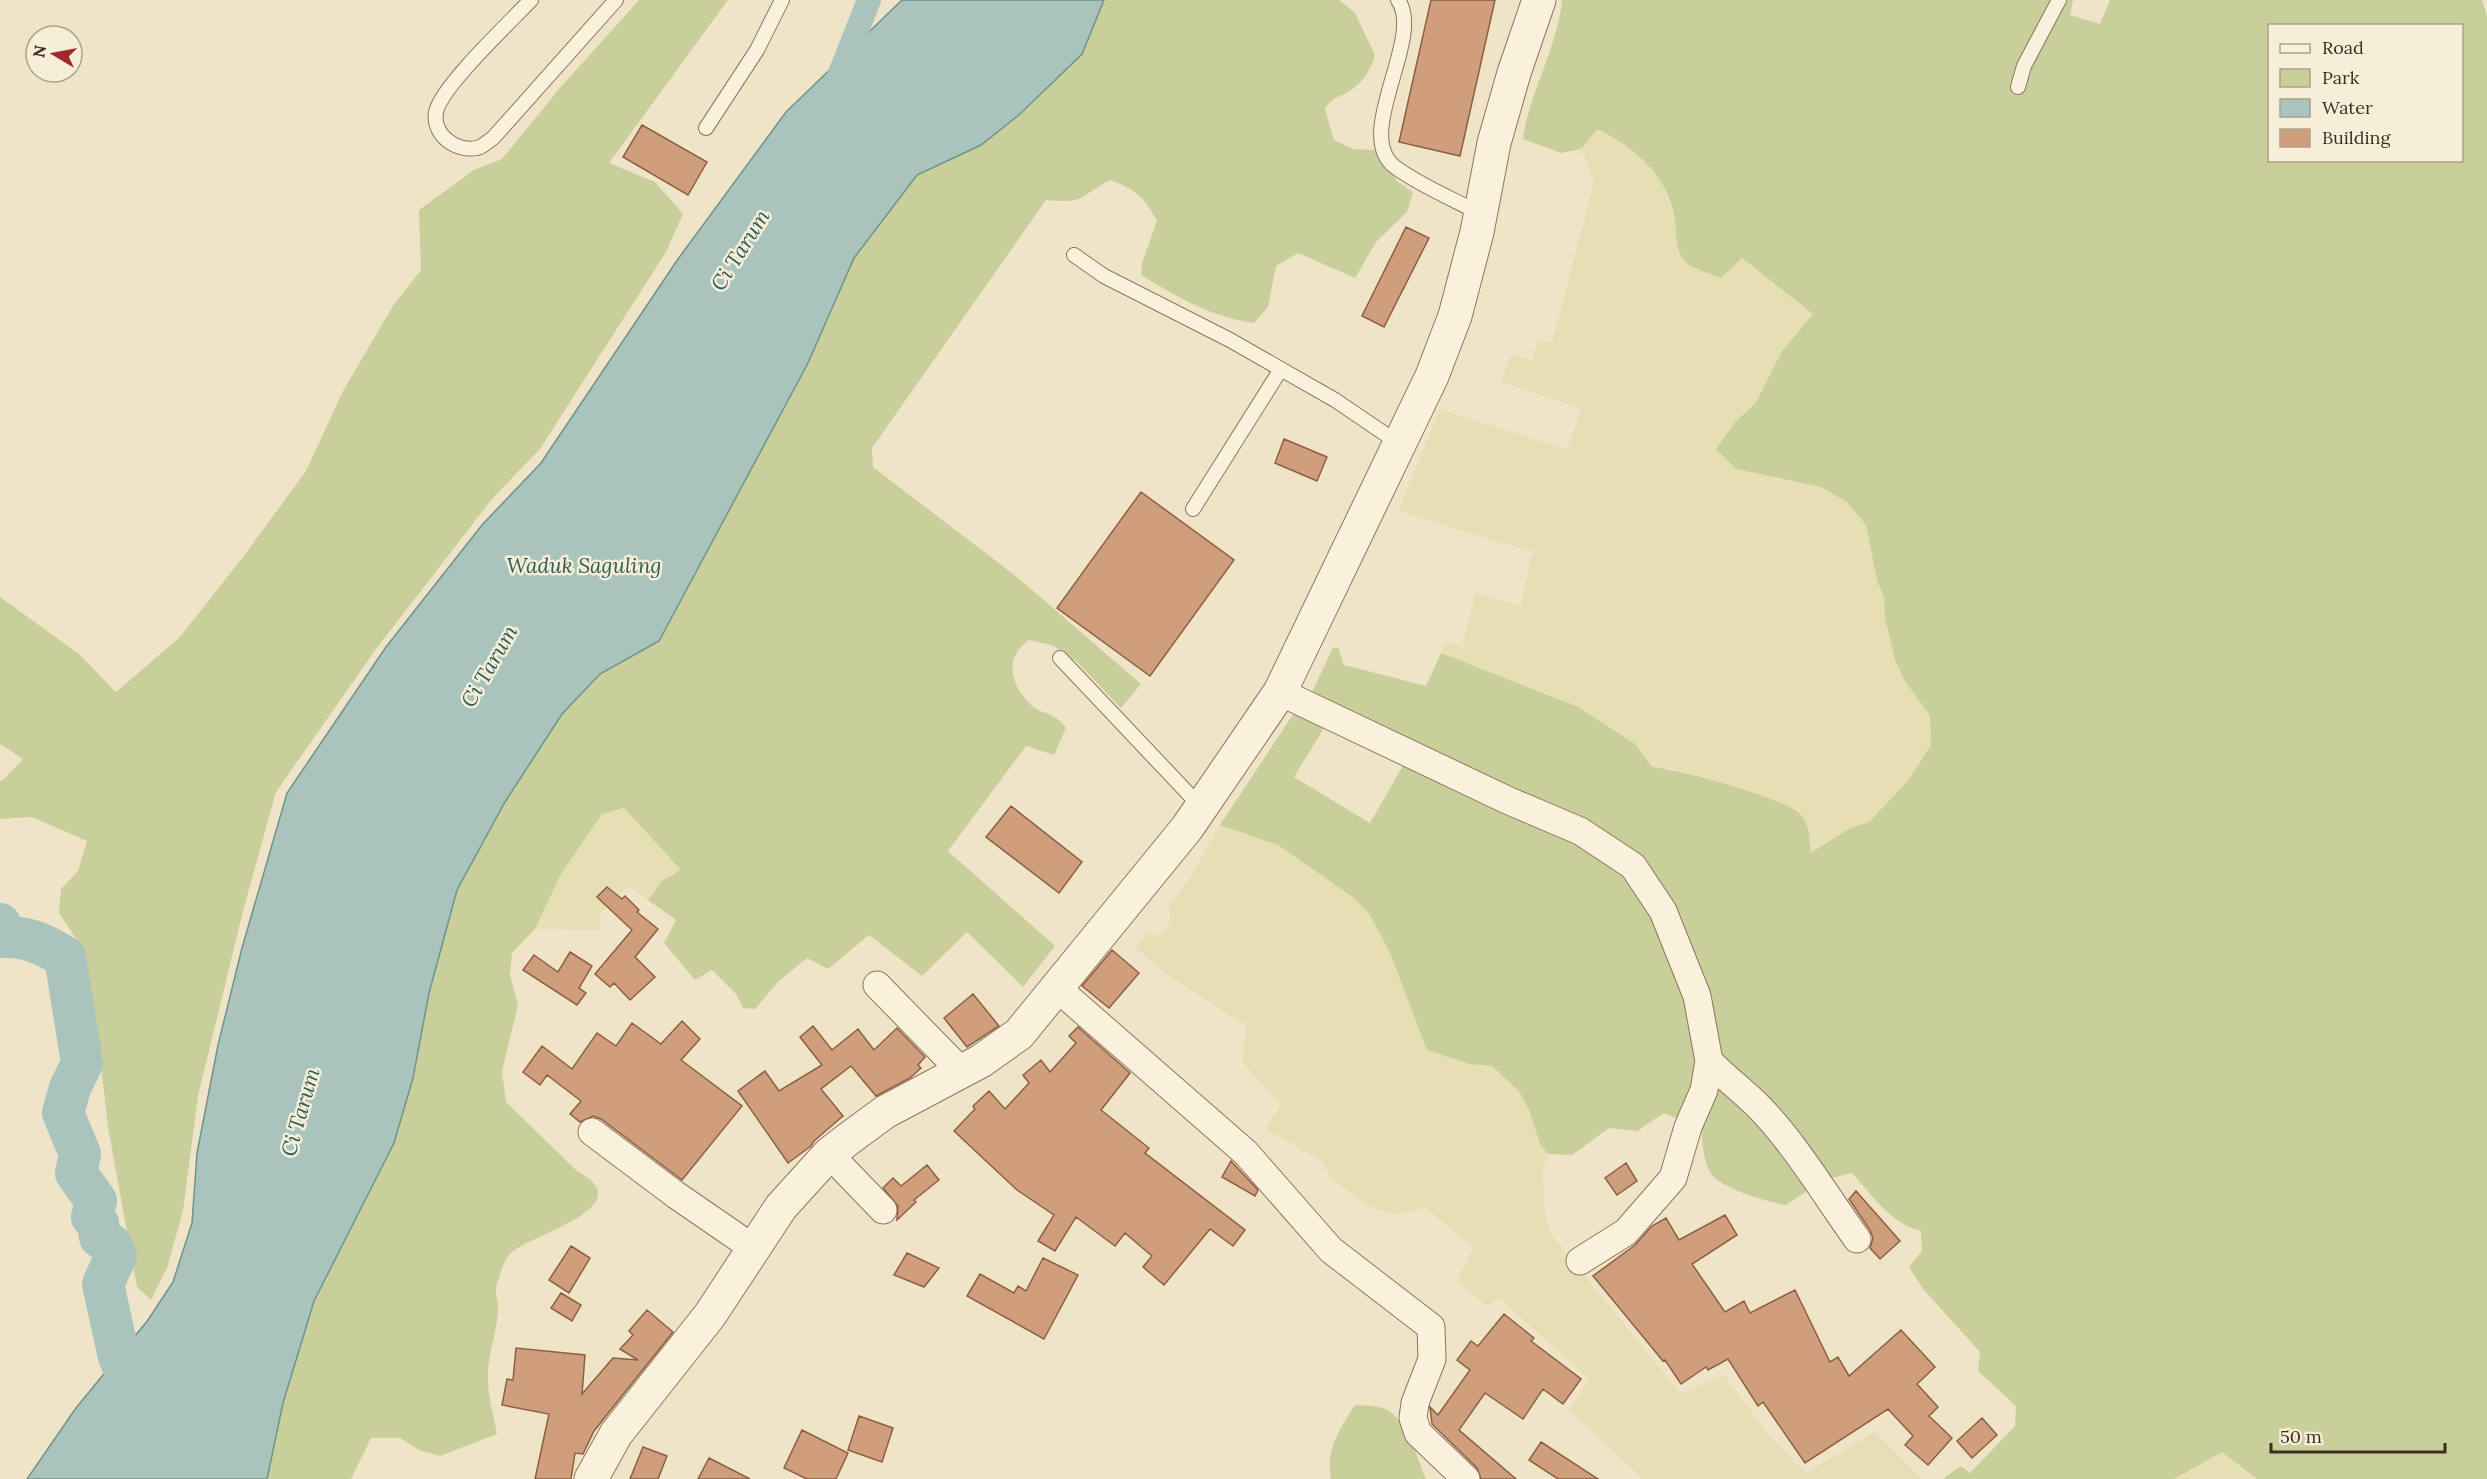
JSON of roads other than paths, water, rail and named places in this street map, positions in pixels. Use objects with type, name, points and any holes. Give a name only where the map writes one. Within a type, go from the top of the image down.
[{"type":"street","points":[[591,1479],[615,1434],[710,1315],[781,1207],[829,1154],[885,1113],[981,1061],[1018,1034],[1187,828],[1280,692],[1432,376],[1455,316],[1481,214],[1494,143],[1514,73],[1539,0]]},
{"type":"street","points":[[1280,692],[1507,800],[1580,831],[1633,866],[1663,911],[1697,996],[1709,1061],[1704,1090],[1688,1127],[1673,1178],[1626,1232],[1580,1261]]},
{"type":"street","points":[[877,985],[961,1071]]},
{"type":"street","points":[[1057,988],[1246,1153],[1331,1250],[1431,1327],[1432,1359],[1415,1403],[1413,1418],[1418,1433],[1466,1479]]},
{"type":"street","points":[[1709,1061],[1756,1104],[1774,1125],[1857,1239]]},
{"type":"street","points":[[592,1132],[676,1195],[753,1248]]},
{"type":"street","points":[[829,1154],[883,1210]]},
{"type":"lane","points":[[531,0],[441,98],[435,120],[438,130],[450,142],[465,148],[480,148],[493,138],[616,0]]},
{"type":"lane","points":[[706,128],[757,50],[782,0]]},
{"type":"lane","points":[[1398,0],[1402,6],[1402,30],[1398,61],[1380,129],[1383,154],[1395,167],[1481,214]]},
{"type":"lane","points":[[2018,87],[2024,66],[2058,0]]},
{"type":"lane","points":[[1074,255],[1104,276],[1230,339],[1335,400],[1388,436],[1401,441]]},
{"type":"lane","points":[[1193,509],[1281,369]]},
{"type":"lane","points":[[1060,658],[1201,807]]},
{"type":"water","name":"Waduk Saguling","points":[[902,0],[1104,0],[1082,54],[1020,114],[981,145],[917,175],[854,258],[808,363],[659,641],[600,674],[562,714],[505,802],[457,890],[429,993],[413,1078],[394,1143],[314,1301],[283,1403],[267,1479],[27,1479],[76,1408],[148,1320],[173,1282],[192,1223],[197,1153],[218,1045],[242,948],[287,793],[386,647],[482,525],[541,463],[678,259],[786,112]]},
{"type":"waterway","points":[[837,81],[869,0]]},
{"type":"waterway","points":[[0,924],[6,937],[37,942],[65,957],[82,1063],[70,1088],[63,1113],[80,1154],[76,1173],[96,1201],[92,1217],[98,1223],[100,1237],[111,1245],[116,1256],[103,1284],[119,1357],[142,1410]]},
{"type":"water label","name":"Ci Tarum","points":[[740,250]]},
{"type":"water label","name":"Ci Tarum","points":[[489,666]]},
{"type":"water label","name":"Ci Tarum","points":[[300,1112]]}]
